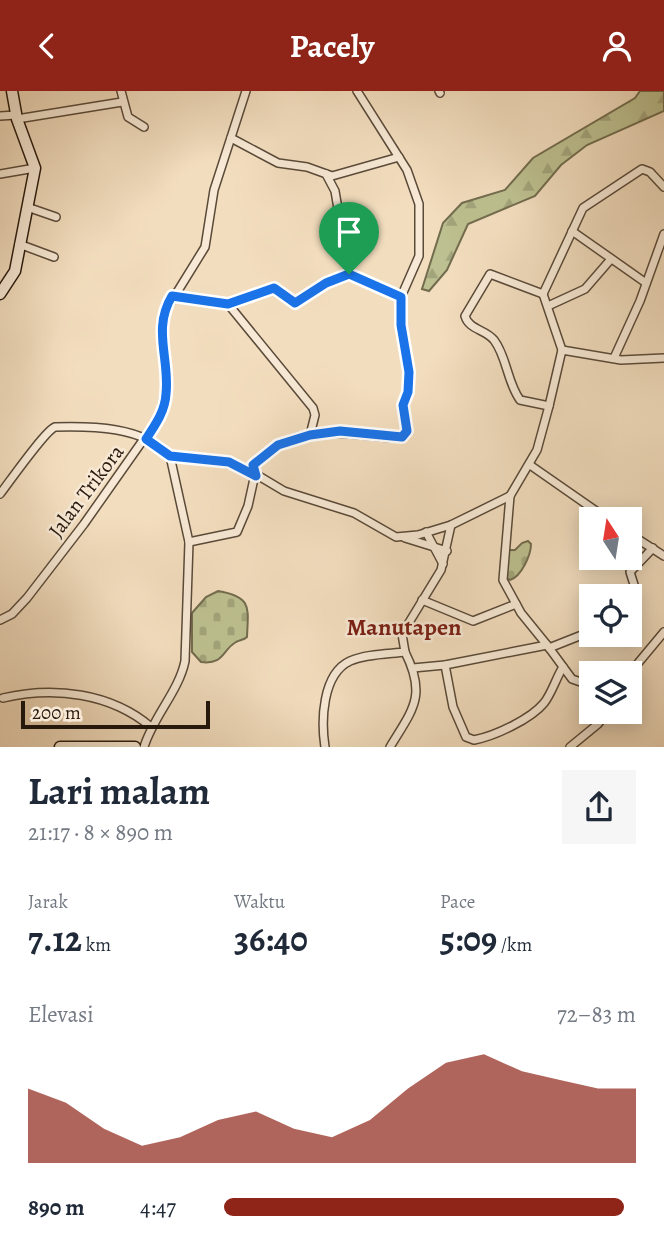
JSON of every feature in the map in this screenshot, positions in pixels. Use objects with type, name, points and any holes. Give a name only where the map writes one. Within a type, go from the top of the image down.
[{"type":"street","points":[[0,294],[12,279],[35,168],[17,117],[12,91]]},
{"type":"street","points":[[121,91],[128,117],[144,127]]},
{"type":"street","name":"Jalan Trikora","points":[[0,620],[12,614],[27,598],[146,439],[160,416],[166,395],[162,323],[172,296],[205,247],[214,190],[246,91]]},
{"type":"street","points":[[250,467],[278,445],[310,435],[340,431],[398,438],[407,431],[403,405],[408,392],[409,372],[401,325],[401,297],[416,264],[420,244],[419,204],[411,178],[357,91]]},
{"type":"street","points":[[0,115],[17,117],[122,102]]},
{"type":"street","points":[[232,138],[278,163],[307,167],[325,174],[341,175],[399,157]]},
{"type":"street","points":[[0,174],[35,168]]},
{"type":"street","points":[[543,295],[583,208],[635,173],[646,169],[664,187]]},
{"type":"street","points":[[325,174],[335,191],[349,274]]},
{"type":"street","points":[[27,207],[56,217]]},
{"type":"street","points":[[572,231],[646,283]]},
{"type":"street","points":[[614,358],[664,235]]},
{"type":"street","points":[[19,244],[54,257]]},
{"type":"street","points":[[548,306],[584,289],[611,259]]},
{"type":"street","points":[[172,296],[228,304],[274,288],[295,303],[326,283],[349,274],[401,297]]},
{"type":"street","points":[[549,406],[520,400],[496,343],[488,334],[469,324],[465,316],[490,274],[543,295],[562,350],[543,434],[530,465],[510,496],[502,575],[516,604],[562,667],[572,679],[579,681]]},
{"type":"street","points":[[228,304],[313,408],[315,415],[310,435]]},
{"type":"street","points":[[562,350],[614,358],[664,358]]},
{"type":"street","points":[[0,494],[50,429],[108,429],[146,439],[170,456],[210,459],[250,467],[256,476],[307,500],[354,513],[387,533],[447,551]]},
{"type":"street","points":[[144,747],[151,727],[183,667],[189,542],[170,456]]},
{"type":"street","points":[[530,465],[590,507]]},
{"type":"street","points":[[189,542],[237,533],[256,476]]},
{"type":"street","points":[[405,537],[452,525],[510,496]]},
{"type":"street","points":[[390,747],[409,719],[414,706],[416,678],[405,652],[402,634],[443,564],[452,525]]},
{"type":"street","points":[[426,532],[443,564]]},
{"type":"street","points":[[642,541],[664,556]]},
{"type":"street","points":[[633,584],[629,572],[653,548]]},
{"type":"street","points":[[422,600],[473,621],[516,604]]},
{"type":"street","points":[[640,661],[664,632]]},
{"type":"street","points":[[413,668],[548,647],[579,636]]},
{"type":"street","points":[[325,747],[322,707],[339,671],[354,660],[405,652]]},
{"type":"street","points":[[445,665],[456,714],[466,737],[474,740],[496,732],[536,710],[546,701],[562,667]]},
{"type":"street","points":[[3,698],[33,693],[84,695],[122,707],[151,727]]},
{"type":"street","points":[[570,747],[598,724]]},
{"type":"street","points":[[397,735],[402,747]]},
{"type":"street","points":[[60,747],[135,747]]},
{"type":"green space","points":[[640,91],[664,91],[664,111],[587,145],[561,165],[535,196],[468,224],[447,270],[429,291],[422,289],[443,223],[462,203],[505,190],[533,158],[635,98]]},
{"type":"green space","points":[[528,541],[531,549],[525,565],[514,578],[506,578],[507,550],[515,550]]},
{"type":"green space","points":[[218,591],[237,597],[246,605],[247,637],[231,645],[218,659],[201,662],[192,652],[192,613],[206,597]]},
{"type":"district","name":"Manutapen","points":[[404,627]]},
{"type":"route","points":[[349,274],[401,297],[401,325],[409,372],[408,392],[403,405],[403,413],[408,422],[407,431],[402,437],[377,437],[340,431],[290,440],[278,445],[253,465],[256,476],[229,462],[170,456],[164,449],[146,439],[164,407],[167,384],[161,334],[163,315],[172,296],[228,304],[274,288],[292,304],[337,277],[349,274]]}]
